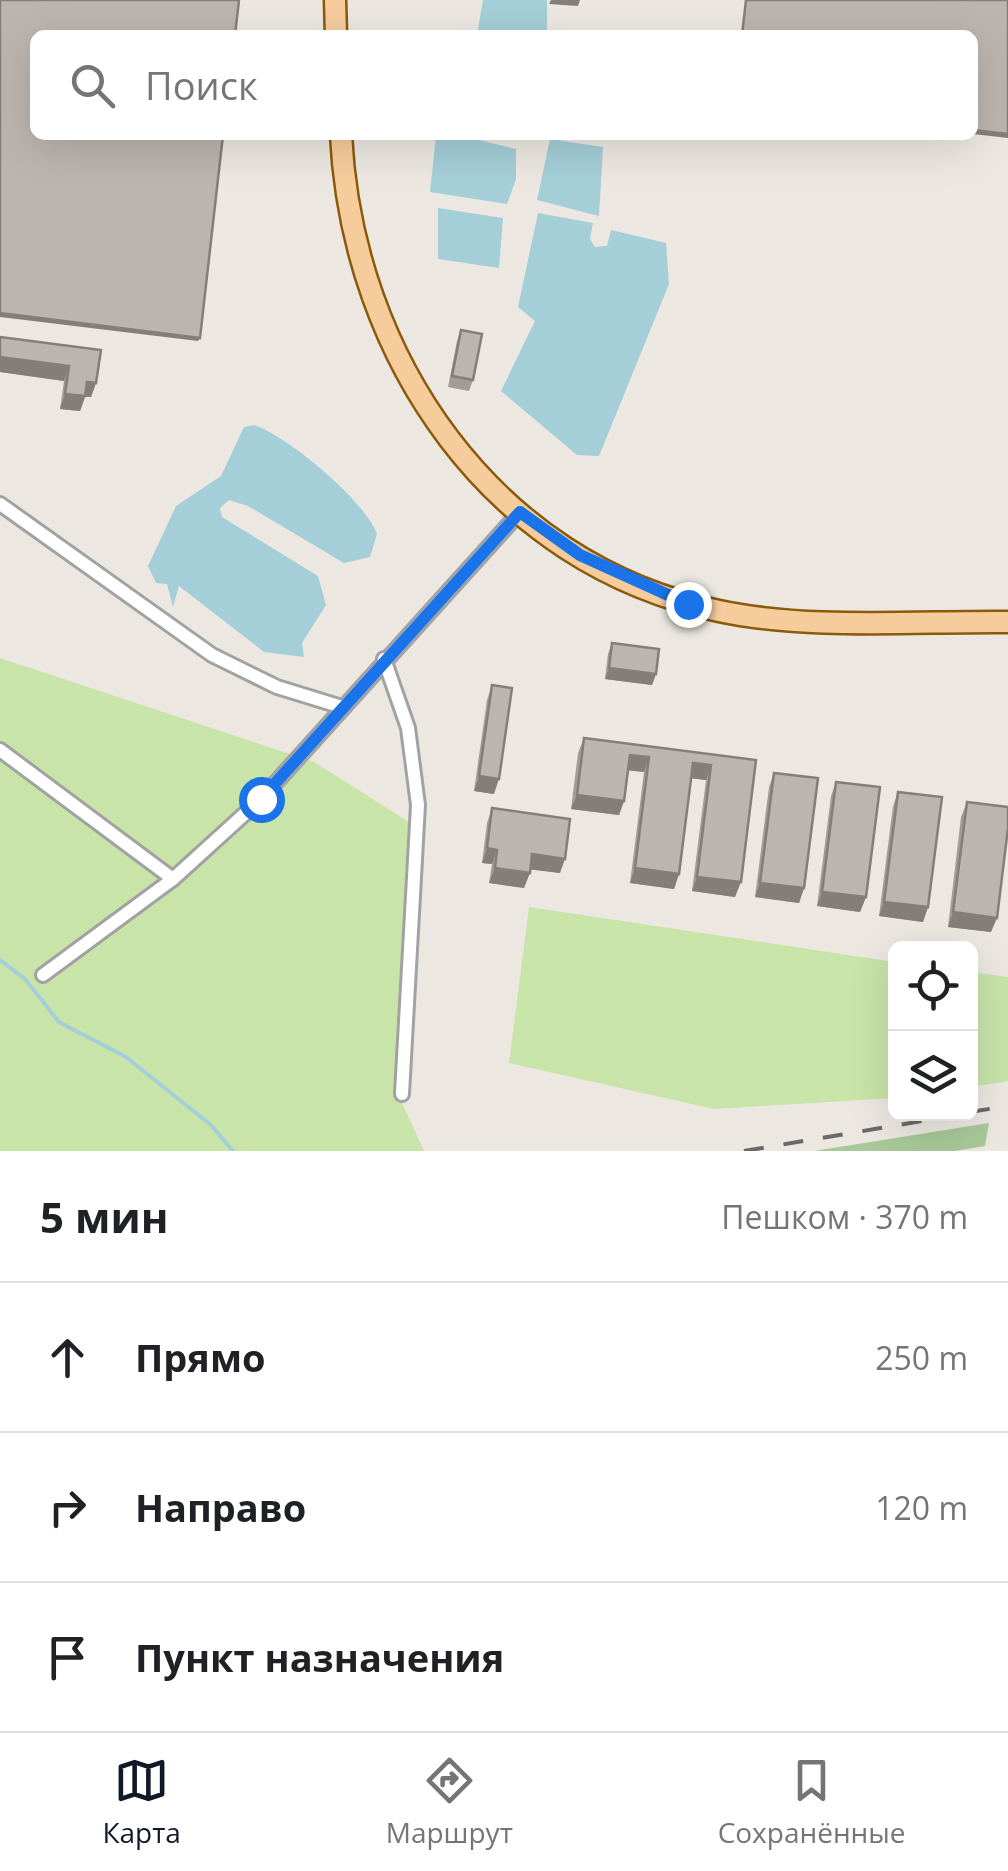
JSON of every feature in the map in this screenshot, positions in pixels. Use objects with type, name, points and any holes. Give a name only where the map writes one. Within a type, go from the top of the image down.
[{"type":"main road","points":[[335,0],[336,30]]},
{"type":"main road","points":[[341,140],[351,235],[387,341],[458,451],[520,512],[612,572],[670,598],[723,612],[792,619],[1008,622]]},
{"type":"street","points":[[0,504],[212,655],[277,687],[342,707]]},
{"type":"street","points":[[43,976],[173,878],[261,799],[520,512]]},
{"type":"street","points":[[384,659],[408,728],[418,805],[402,1094]]},
{"type":"street","points":[[0,750],[173,878]]},
{"type":"green space","points":[[0,658],[314,762],[425,832],[398,1094],[424,1151],[0,1151]]},
{"type":"green space","points":[[529,907],[888,961],[888,1098],[714,1109],[509,1063]]},
{"type":"green space","points":[[978,973],[1008,977],[1008,1081],[978,1086]]},
{"type":"green space","points":[[989,1123],[985,1146],[955,1151],[814,1151]]},
{"type":"water","points":[[483,0],[547,0],[547,30],[478,30]]},
{"type":"water","points":[[435,140],[479,140],[516,149],[516,179],[507,204],[430,192]]},
{"type":"water","points":[[550,140],[603,147],[599,216],[537,200]]},
{"type":"water","points":[[438,208],[503,218],[499,268],[438,259]]},
{"type":"water","points":[[538,213],[593,223],[590,239],[595,247],[607,246],[611,230],[666,243],[669,284],[599,456],[577,455],[501,391],[535,321],[518,307]]},
{"type":"water","points":[[254,425],[286,442],[324,472],[358,505],[377,534],[370,557],[344,563],[248,506],[229,500],[220,508],[222,517],[318,576],[326,605],[302,643],[304,657],[264,652],[179,586],[173,607],[167,584],[156,583],[148,566],[176,506],[221,476],[244,427]]},
{"type":"building","points":[[0,0],[239,0],[236,30],[30,30],[30,140],[222,140],[200,338],[0,313]]},
{"type":"building","points":[[746,0],[1008,0],[1008,134],[978,131],[978,30],[743,30]]},
{"type":"building","points":[[461,330],[482,334],[473,380],[452,376]]},
{"type":"building","points":[[0,337],[101,350],[96,383],[87,382],[85,396],[65,394],[69,366],[0,357]]},
{"type":"building","points":[[612,643],[659,649],[656,674],[609,668]]},
{"type":"building","points":[[492,685],[512,688],[499,779],[479,776]]},
{"type":"building","points":[[584,738],[756,760],[741,882],[697,877],[711,765],[693,763],[679,874],[635,868],[649,757],[630,755],[624,801],[577,795]]},
{"type":"building","points":[[774,773],[818,778],[804,888],[760,883]]},
{"type":"building","points":[[836,782],[880,787],[866,897],[822,892]]},
{"type":"building","points":[[898,792],[942,797],[928,907],[884,902]]},
{"type":"building","points":[[967,802],[1008,807],[997,918],[953,912]]},
{"type":"building","points":[[492,808],[570,819],[565,859],[532,854],[530,873],[495,868],[497,850],[487,848]]},
{"type":"waterway","points":[[0,960],[25,979],[59,1022],[126,1057],[211,1125],[233,1151]]},
{"type":"railway","points":[[978,1111],[1008,1106]]},
{"type":"railway","points":[[744,1151],[922,1121]]},
{"type":"route","points":[[261,799],[520,512],[580,555],[688,604]]}]
